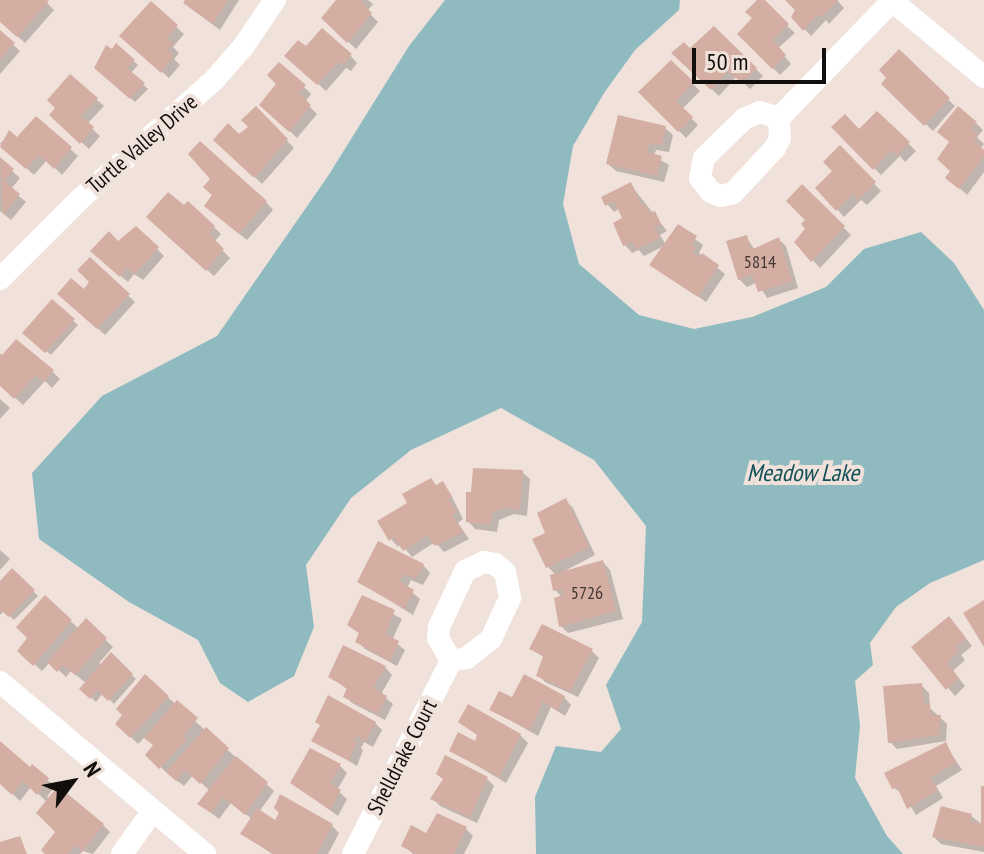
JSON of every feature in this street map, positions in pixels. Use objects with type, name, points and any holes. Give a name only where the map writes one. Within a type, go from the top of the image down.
[{"type":"street","name":"Turtle Valley Drive","points":[[0,279],[80,199],[214,80],[243,47],[275,0]]},
{"type":"street","points":[[779,118],[892,1],[984,77]]},
{"type":"street","name":"Shelldrake Court","points":[[353,854],[451,661]]},
{"type":"street","points":[[0,682],[205,854]]},
{"type":"street","points":[[122,854],[152,812]]},
{"type":"water","name":"Meadow Lake","points":[[445,0],[680,0],[679,10],[635,50],[604,93],[573,146],[563,204],[579,264],[639,315],[694,329],[752,317],[826,287],[864,249],[921,232],[954,263],[984,310],[984,560],[930,583],[896,607],[870,643],[873,665],[855,681],[860,726],[855,778],[887,836],[903,854],[536,854],[535,797],[556,746],[601,752],[621,729],[606,685],[642,622],[646,526],[594,460],[501,408],[411,450],[351,498],[306,565],[314,627],[294,676],[248,702],[220,683],[198,640],[129,602],[39,539],[32,473],[102,396],[217,336],[328,176],[409,46]]},
{"type":"building","points":[[0,0],[49,1],[17,37],[0,22]]},
{"type":"building","points":[[185,0],[228,0],[213,24],[183,3]]},
{"type":"building","points":[[336,0],[363,0],[361,2],[372,13],[347,43],[321,18]]},
{"type":"building","points":[[757,0],[765,0],[789,24],[773,40],[786,55],[772,69],[737,34],[752,18],[745,12]]},
{"type":"building","points":[[785,0],[838,0],[821,18],[818,14],[803,31],[791,17],[795,10]]},
{"type":"building","points":[[151,1],[178,25],[167,38],[173,44],[168,50],[174,56],[161,73],[119,36]]},
{"type":"building","points":[[714,26],[757,68],[742,83],[728,71],[711,90],[671,53],[684,42],[690,48]]},
{"type":"building","points":[[322,28],[352,54],[343,65],[338,62],[317,85],[284,56],[298,40],[306,46]]},
{"type":"building","points":[[0,30],[15,43],[0,59]]},
{"type":"building","points":[[116,43],[135,60],[127,68],[145,83],[130,99],[94,68],[106,45],[112,49]]},
{"type":"building","points":[[899,49],[950,98],[924,126],[881,84],[886,78],[879,70]]},
{"type":"building","points":[[671,60],[694,82],[676,101],[693,117],[678,132],[638,92]]},
{"type":"building","points":[[279,62],[306,85],[299,93],[311,105],[289,132],[259,105],[276,84],[267,75]]},
{"type":"building","points":[[70,74],[98,98],[81,116],[94,127],[80,144],[49,115],[55,108],[47,100]]},
{"type":"building","points":[[256,106],[288,139],[254,178],[213,140],[228,123],[239,134],[248,127],[241,120]]},
{"type":"building","points":[[958,106],[977,122],[971,129],[978,135],[974,141],[984,150],[984,156],[959,189],[945,178],[950,171],[937,159],[949,142],[937,132]]},
{"type":"building","points":[[877,111],[910,142],[897,156],[891,150],[873,170],[831,127],[845,114],[859,129]]},
{"type":"building","points":[[618,115],[666,126],[662,145],[649,144],[647,152],[662,156],[657,176],[606,164]]},
{"type":"building","points":[[36,116],[72,147],[54,169],[39,155],[26,169],[0,147],[9,130],[17,137]]},
{"type":"building","points":[[200,141],[267,201],[239,234],[204,206],[212,195],[203,187],[210,179],[188,154]]},
{"type":"building","points":[[840,145],[876,182],[858,200],[853,194],[836,211],[815,188],[832,171],[823,162]]},
{"type":"building","points":[[0,157],[14,169],[4,181],[20,194],[3,215]]},
{"type":"building","points":[[631,182],[642,206],[645,204],[649,213],[655,211],[661,224],[654,227],[660,238],[636,249],[633,242],[623,246],[613,223],[622,218],[614,201],[605,206],[601,197]]},
{"type":"building","points":[[802,184],[845,226],[811,262],[794,242],[805,229],[801,224],[805,220],[786,201]]},
{"type":"building","points":[[168,192],[184,205],[188,201],[215,226],[209,234],[224,249],[206,271],[146,217]]},
{"type":"building","points":[[678,224],[697,236],[692,244],[696,248],[693,252],[700,258],[702,253],[719,265],[698,297],[649,265]]},
{"type":"building","points":[[136,226],[159,247],[135,274],[126,268],[120,277],[90,251],[109,231],[118,241]]},
{"type":"building","points":[[747,235],[751,250],[779,237],[792,281],[758,292],[752,275],[738,280],[726,241]]},
{"type":"building","points":[[90,257],[130,294],[97,329],[57,294],[71,278],[84,289],[89,282],[77,270]]},
{"type":"building","points":[[52,299],[75,319],[45,353],[22,333]]},
{"type":"building","points":[[16,339],[54,370],[44,382],[36,375],[14,399],[0,386],[0,353],[2,355]]},
{"type":"building","points":[[473,468],[523,470],[520,510],[505,507],[492,513],[490,525],[466,522],[466,492],[471,492]]},
{"type":"building","points":[[431,478],[436,485],[443,481],[452,497],[448,499],[457,512],[452,515],[463,532],[435,546],[427,535],[403,551],[394,537],[389,541],[377,521],[407,503],[402,494]]},
{"type":"building","points":[[566,498],[589,547],[546,568],[532,539],[545,533],[537,513]]},
{"type":"building","points":[[378,541],[424,564],[416,579],[404,574],[399,581],[414,590],[405,609],[357,582]]},
{"type":"building","points":[[603,560],[616,611],[559,627],[554,598],[563,595],[562,589],[553,591],[550,575]]},
{"type":"building","points":[[12,568],[35,590],[9,617],[0,610],[0,581]]},
{"type":"building","points":[[45,595],[72,620],[33,666],[17,651],[27,638],[16,627]]},
{"type":"building","points":[[362,595],[395,610],[385,634],[399,641],[390,661],[355,642],[359,633],[347,625]]},
{"type":"building","points":[[984,600],[984,647],[963,613]]},
{"type":"building","points":[[949,616],[966,638],[956,647],[959,651],[947,663],[959,678],[946,690],[911,647]]},
{"type":"building","points":[[86,618],[107,638],[75,675],[63,665],[57,672],[47,662]]},
{"type":"building","points":[[542,624],[593,649],[570,691],[536,676],[543,656],[529,649]]},
{"type":"building","points":[[343,645],[386,666],[373,688],[387,696],[378,714],[343,697],[347,688],[328,677]]},
{"type":"building","points":[[111,652],[133,674],[108,701],[97,690],[90,699],[79,689]]},
{"type":"building","points":[[145,674],[169,696],[130,738],[115,724],[122,715],[116,709]]},
{"type":"building","points":[[524,674],[565,696],[557,711],[543,701],[530,730],[489,710],[499,691],[512,697]]},
{"type":"building","points":[[922,683],[924,704],[930,704],[931,715],[941,715],[939,735],[888,743],[883,686]]},
{"type":"building","points":[[328,695],[376,722],[366,741],[357,736],[354,740],[357,741],[349,761],[311,741],[320,725],[315,722]]},
{"type":"building","points":[[177,700],[198,718],[183,736],[187,739],[159,769],[145,755],[153,745],[144,738]]},
{"type":"building","points":[[468,704],[521,734],[499,777],[449,751],[458,732],[475,741],[477,735],[458,722]]},
{"type":"building","points":[[206,727],[229,748],[200,784],[185,770],[176,781],[166,772]]},
{"type":"building","points":[[0,741],[30,767],[32,764],[49,778],[37,795],[23,781],[12,795],[0,784]]},
{"type":"building","points":[[946,742],[956,763],[930,778],[938,790],[907,809],[897,787],[892,789],[884,773]]},
{"type":"building","points":[[310,748],[341,764],[330,783],[341,790],[330,810],[290,783]]},
{"type":"building","points":[[445,755],[488,777],[470,817],[430,799],[443,779],[436,774]]},
{"type":"building","points":[[236,756],[268,782],[245,815],[223,797],[211,813],[197,804]]},
{"type":"building","points":[[58,786],[104,824],[82,852],[75,845],[68,854],[45,854],[41,850],[55,832],[36,813]]},
{"type":"building","points":[[981,786],[984,786],[984,847],[932,837],[941,806],[972,814],[970,822],[981,823]]},
{"type":"building","points":[[280,794],[333,824],[317,854],[274,854],[240,834],[257,808],[275,820],[279,813],[274,808]]},
{"type":"building","points":[[437,813],[467,827],[454,854],[416,854],[401,846],[411,825],[426,833]]},
{"type":"building","points":[[20,836],[27,854],[0,854],[0,842]]}]
